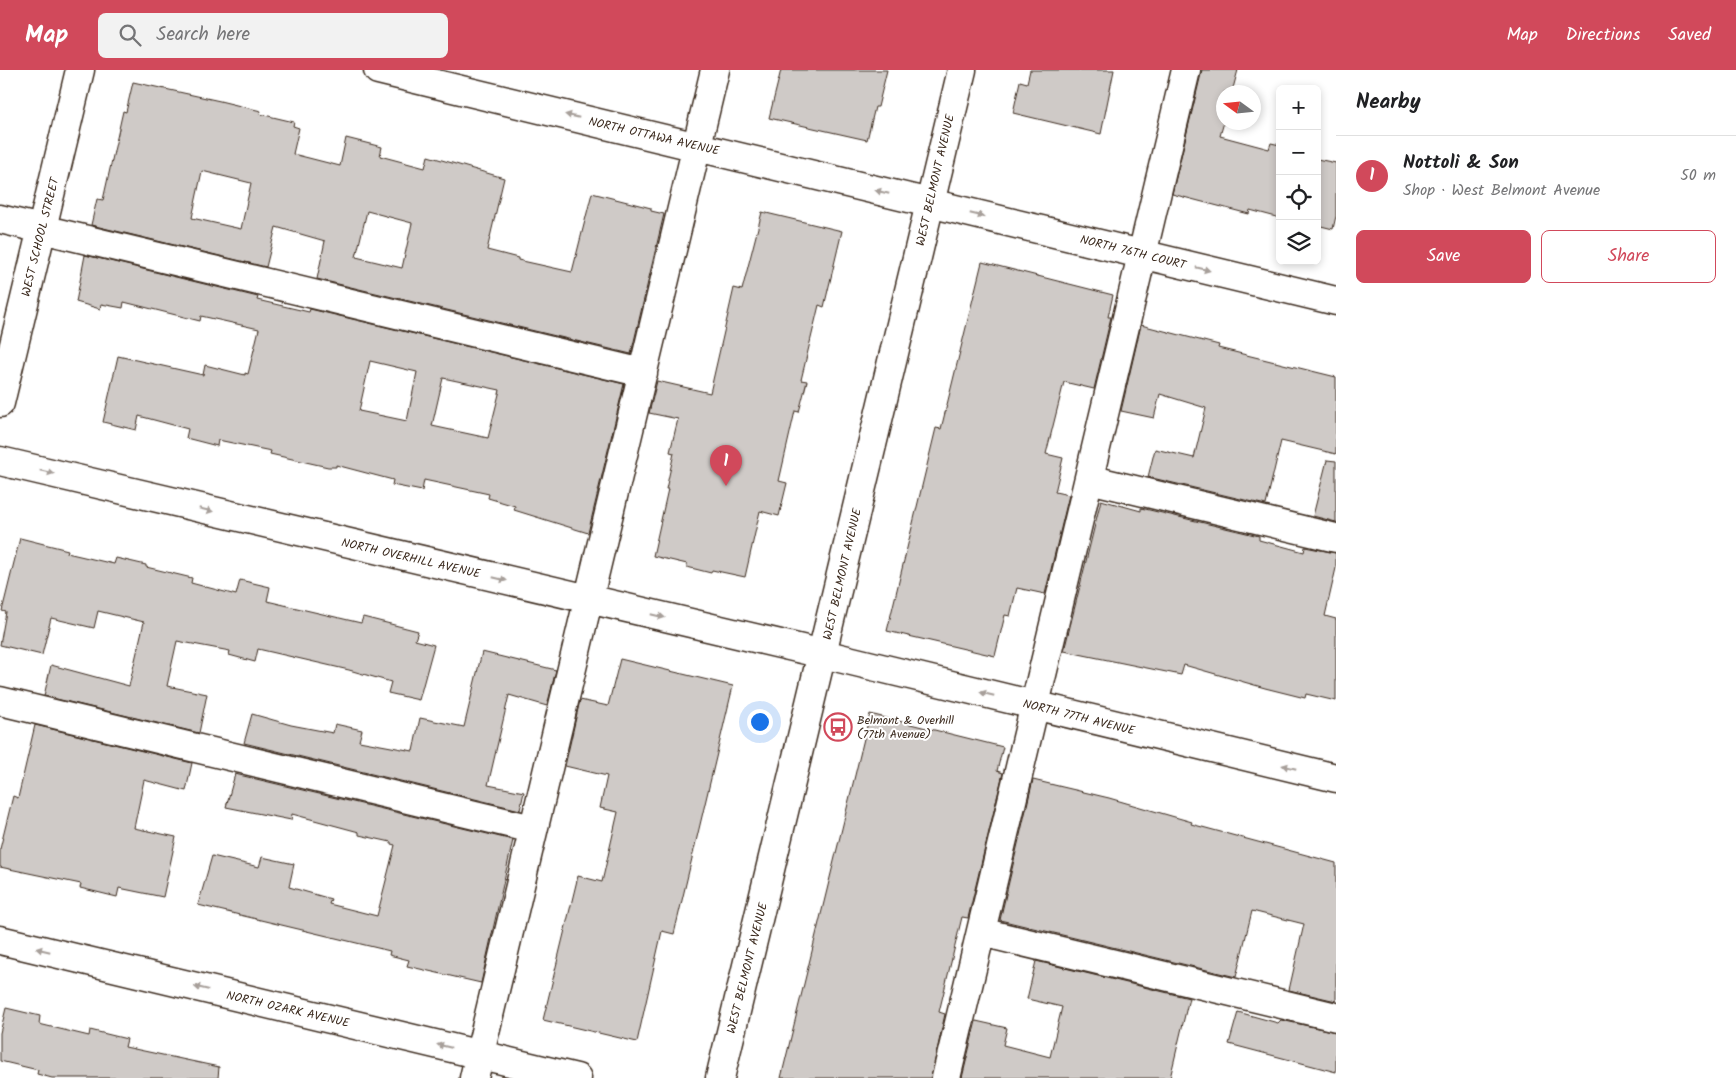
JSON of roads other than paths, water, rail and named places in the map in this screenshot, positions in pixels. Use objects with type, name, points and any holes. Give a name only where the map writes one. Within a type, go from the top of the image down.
[{"type":"street","name":"WEST SCHOOL STREET","points":[[0,404],[80,70]]},
{"type":"street","name":"NORTH OTTAWA AVENUE","points":[[378,70],[930,203]]},
{"type":"street","points":[[476,1066],[716,70]]},
{"type":"street","name":"WEST BELMONT AVENUE","points":[[720,1078],[962,70]]},
{"type":"street","points":[[946,1078],[1186,70]]},
{"type":"street","name":"NORTH 76TH COURT","points":[[930,203],[1336,301]]},
{"type":"street","points":[[0,219],[643,372]]},
{"type":"street","name":"NORTH OVERHILL AVENUE","points":[[0,461],[823,654]]},
{"type":"street","points":[[1089,479],[1336,538]]},
{"type":"street","name":"NORTH 77TH AVENUE","points":[[823,654],[1336,778]]},
{"type":"street","points":[[0,701],[533,828]]},
{"type":"street","points":[[981,932],[1336,1017]]},
{"type":"street","name":"NORTH OZARK AVENUE","points":[[0,940],[476,1066],[577,1078]]},
{"type":"place","name":"Nottoli & Son","points":[[726,486]]},
{"type":"place","name":"Belmont & Overhill (77th Avenue)","points":[[838,727]]}]
